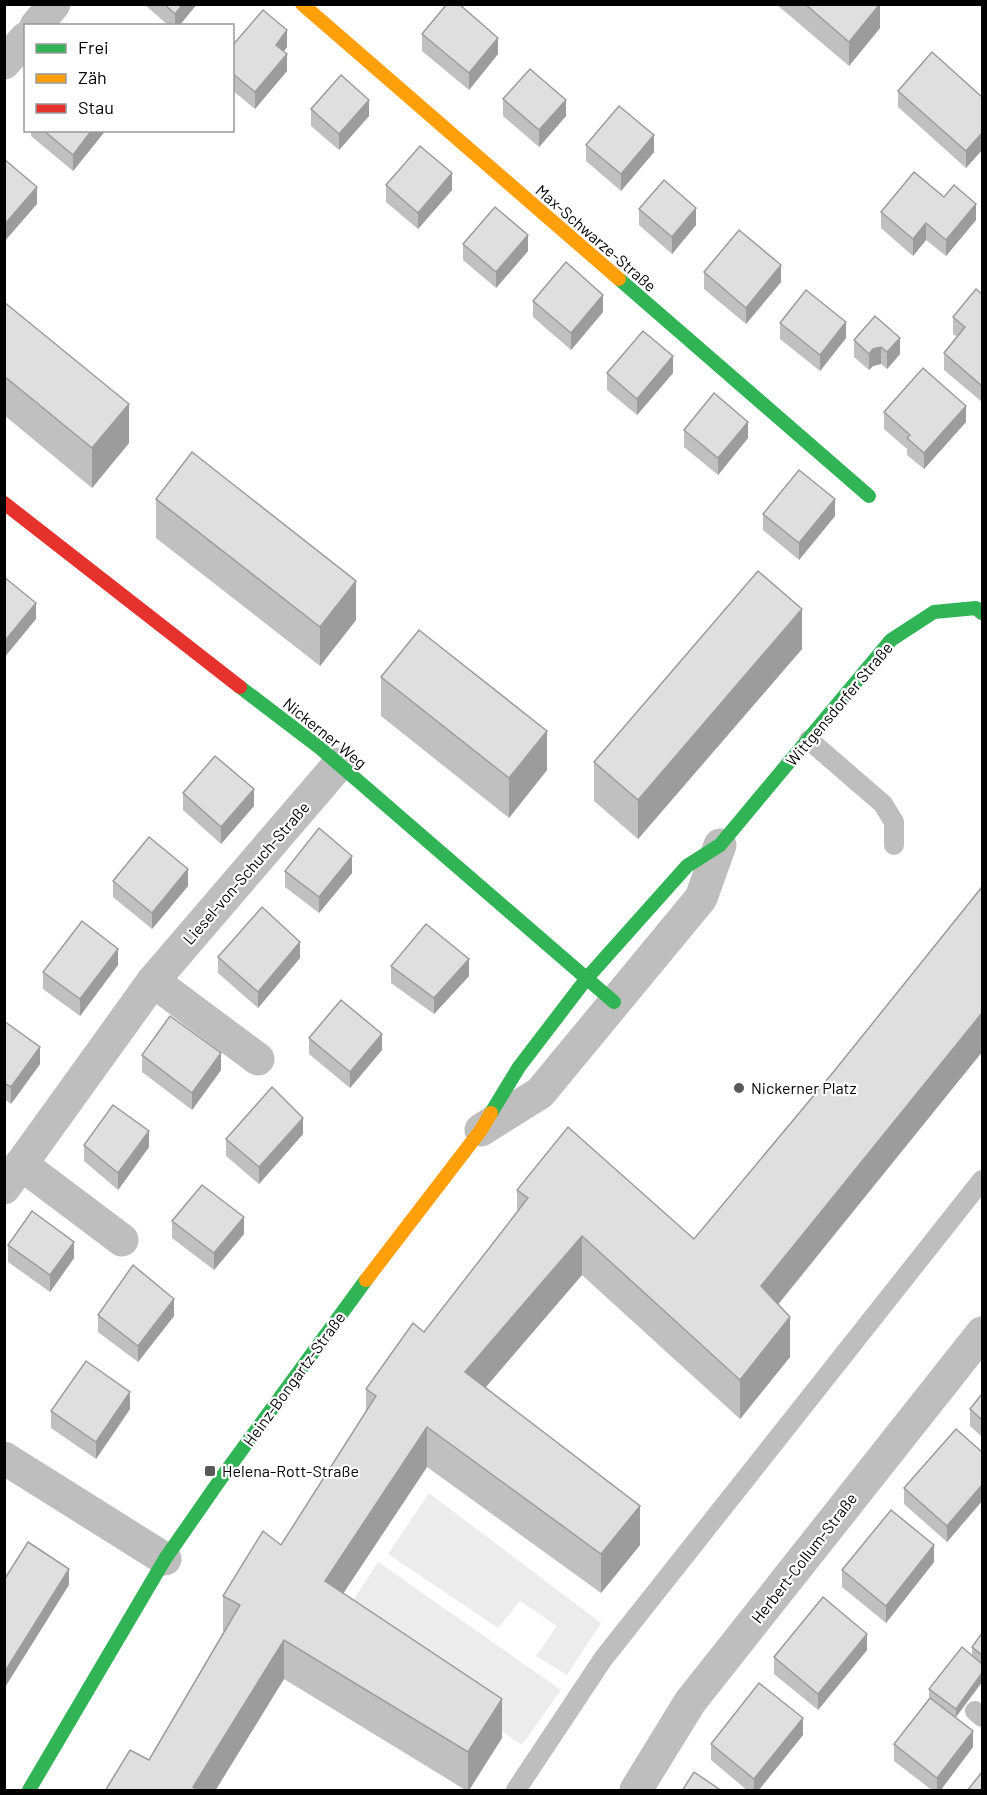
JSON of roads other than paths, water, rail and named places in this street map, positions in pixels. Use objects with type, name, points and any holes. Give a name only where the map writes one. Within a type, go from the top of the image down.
[{"type":"street","points":[[38,24],[54,4]]},
{"type":"street","name":"Max-Schwarze-Straße","points":[[302,4],[869,496]]},
{"type":"street","points":[[4,63],[24,40]]},
{"type":"street","name":"Nickerner Weg","points":[[4,503],[339,764],[614,1002]]},
{"type":"street","name":"Wittgensdorfer Straße","points":[[587,978],[687,866],[720,845],[891,640],[934,612],[976,608],[982,613]]},
{"type":"street","name":"Liesel-von-Schuch-Straße","points":[[122,1240],[13,1176],[153,981],[339,764]]},
{"type":"street","name":"Wittgensdorfer Straße","points":[[614,1002],[701,898],[720,845]]},
{"type":"street","name":"Heinz-Bongartz-Straße","points":[[29,1791],[165,1559],[380,1261],[481,1130],[519,1067],[587,978]]},
{"type":"street","points":[[153,981],[258,1059]]},
{"type":"street","name":"Heinz-Bongartz-Straße","points":[[481,1130],[540,1093],[614,1002]]},
{"type":"street","name":"Herbert-Collum-Straße","points":[[636,1791],[690,1702],[982,1333]]},
{"type":"street","points":[[4,1458],[165,1559]]},
{"type":"lane","points":[[809,740],[883,804],[894,822],[894,845]]},
{"type":"lane","points":[[516,1791],[603,1659],[982,1180]]},
{"type":"place","name":"Nickerner Platz","points":[[739,1088]]},
{"type":"place","name":"Helena-Rott-Straße","points":[[210,1471]]}]
